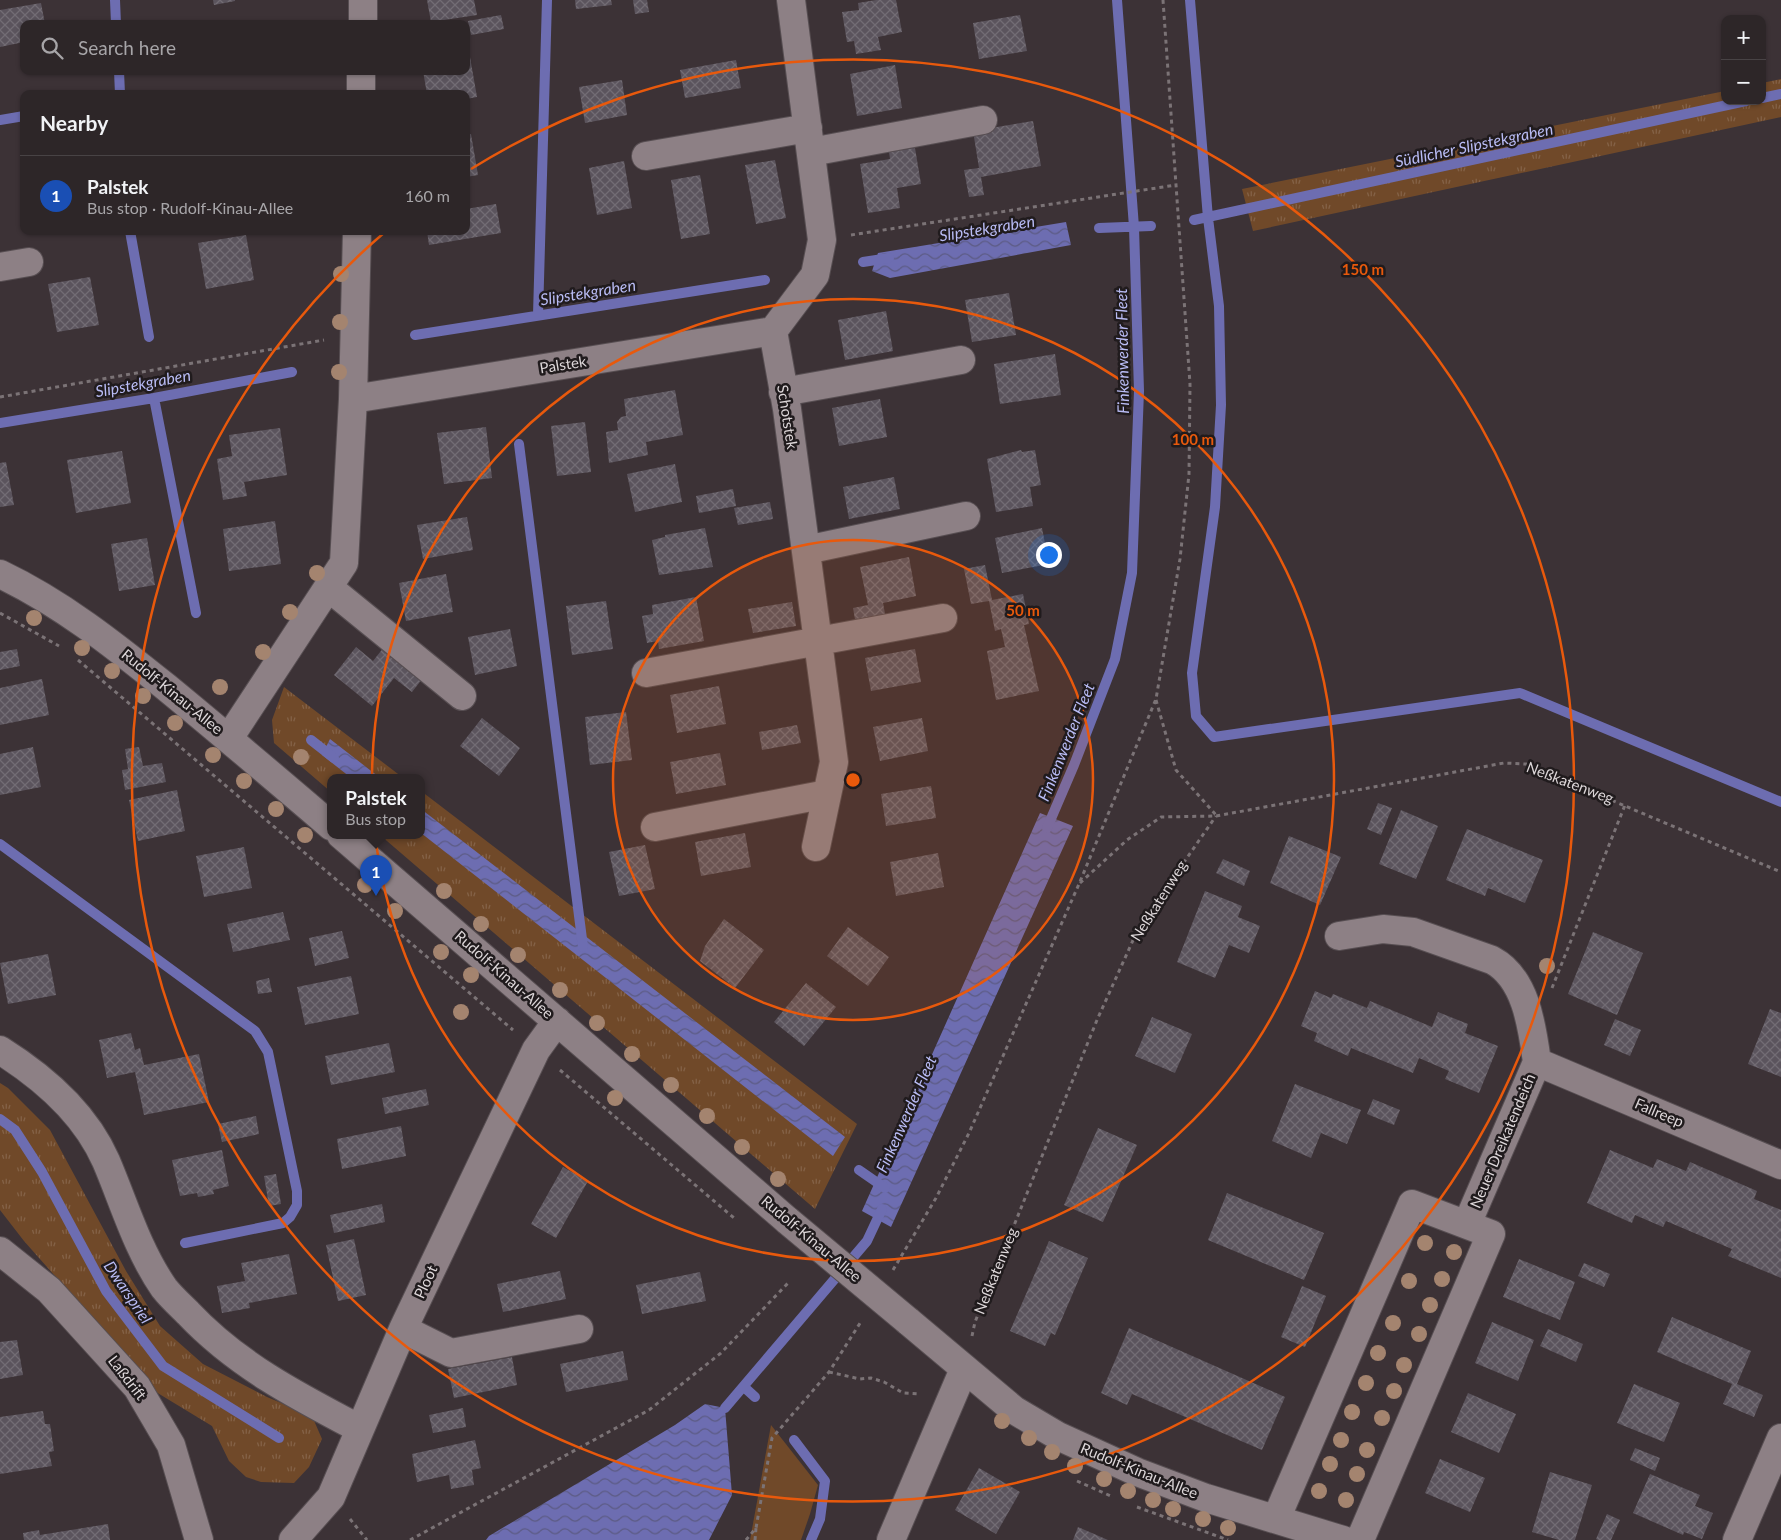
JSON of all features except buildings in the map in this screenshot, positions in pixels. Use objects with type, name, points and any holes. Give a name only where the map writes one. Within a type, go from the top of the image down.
[{"type":"street","points":[[362,20],[363,0]]},
{"type":"street","points":[[773,332],[815,274],[822,240],[791,0]]},
{"type":"street","points":[[361,75],[361,90]]},
{"type":"street","points":[[646,156],[810,140],[983,120]]},
{"type":"street","points":[[229,738],[344,563],[353,400],[357,235]]},
{"type":"street","points":[[0,267],[29,262]]},
{"type":"street","name":"Schotstek","points":[[773,332],[784,392],[834,762],[816,847]]},
{"type":"street","name":"Palstek","points":[[353,400],[773,332]]},
{"type":"street","points":[[784,392],[961,360]]},
{"type":"street","points":[[806,550],[966,516]]},
{"type":"street","name":"Rudolf-Kinau-Allee","points":[[0,574],[56,606],[109,641],[229,738],[327,823]]},
{"type":"street","points":[[328,587],[462,696]]},
{"type":"street","points":[[646,673],[818,643],[944,618]]},
{"type":"street","points":[[655,827],[827,794]]},
{"type":"street","name":"Rudolf-Kinau-Allee","points":[[346,839],[788,1221],[1014,1410],[1058,1436],[1092,1453],[1206,1498],[1276,1519],[1304,1534],[1343,1540]]},
{"type":"street","name":"Neuer Dreikatendeich","points":[[1339,936],[1383,929],[1413,932],[1492,960],[1503,966],[1516,980],[1533,1034],[1537,1062],[1467,1224]]},
{"type":"street","name":"Ploot","points":[[293,1540],[331,1497],[404,1328],[536,1050],[557,1021]]},
{"type":"street","points":[[0,1050],[32,1070],[79,1116],[105,1159],[142,1250],[165,1289],[217,1341],[246,1364],[277,1385],[360,1429]]},
{"type":"street","name":"Fallreep","points":[[1537,1062],[1781,1165]]},
{"type":"street","name":"Neuer Dreikatendeich","points":[[1276,1519],[1412,1204],[1490,1234],[1360,1540]]},
{"type":"street","name":"Laßdrift","points":[[0,1251],[49,1290],[137,1387],[172,1445],[199,1540]]},
{"type":"street","points":[[404,1328],[451,1353],[579,1329]]},
{"type":"street","points":[[891,1540],[964,1369]]},
{"type":"street","points":[[1737,1540],[1781,1438]]},
{"type":"path","points":[[891,1273],[936,1198],[969,1133],[1079,884],[1156,699],[1180,560],[1189,474],[1190,384],[1163,0]]},
{"type":"path","points":[[822,240],[1176,185]]},
{"type":"path","points":[[0,397],[354,335]]},
{"type":"path","points":[[0,613],[62,648]]},
{"type":"path","points":[[78,660],[736,1219]]},
{"type":"path","points":[[1156,699],[1176,770],[1216,816]]},
{"type":"path","name":"Neßkatenweg","points":[[964,1369],[975,1322],[1100,1012],[1139,927],[1216,816],[1504,763],[1526,764],[1781,872]]},
{"type":"path","points":[[1533,1034],[1624,805]]},
{"type":"path","points":[[1079,884],[1127,840],[1161,817],[1216,816]]},
{"type":"path","points":[[410,1540],[649,1410],[721,1353],[789,1282]]},
{"type":"path","points":[[755,1540],[772,1438],[830,1372],[865,1314]]},
{"type":"path","points":[[830,1372],[884,1382],[892,1388],[913,1394]]},
{"type":"path","points":[[746,1540],[756,1528]]},
{"type":"green space","points":[[1781,79],[1781,117],[1253,231],[1242,189],[1721,92],[1721,105],[1766,105],[1766,82]]},
{"type":"green space","points":[[284,687],[398,774],[327,774],[327,789],[274,743],[272,720]]},
{"type":"green space","points":[[425,794],[857,1124],[815,1209],[385,839],[425,839]]},
{"type":"green space","points":[[0,1083],[8,1088],[50,1130],[126,1271],[160,1326],[203,1364],[267,1397],[312,1416],[322,1439],[309,1467],[294,1483],[261,1482],[246,1477],[229,1461],[212,1426],[151,1389],[124,1354],[24,1241],[0,1210]]},
{"type":"green space","points":[[771,1425],[818,1485],[801,1540],[750,1540]]},
{"type":"water","points":[[1066,222],[1071,245],[890,278],[872,271],[878,253]]},
{"type":"water","points":[[330,739],[375,774],[346,774],[322,755]]},
{"type":"water","points":[[425,812],[845,1137],[833,1156],[425,836]]},
{"type":"water","points":[[1040,813],[1073,826],[891,1227],[862,1211]]},
{"type":"water","points":[[705,1404],[725,1408],[732,1495],[709,1540],[486,1540],[489,1536],[675,1425]]},
{"type":"waterway","points":[[115,0],[116,20]]},
{"type":"waterway","points":[[538,315],[547,0]]},
{"type":"waterway","name":"Finkenwerder Fleet","points":[[1047,828],[1074,765],[1115,659],[1132,573],[1139,391],[1134,227],[1117,0]]},
{"type":"waterway","points":[[1190,0],[1208,218],[1219,306],[1221,405],[1215,507],[1192,673],[1196,716],[1214,737],[1520,693],[1781,802]]},
{"type":"waterway","points":[[119,75],[120,90]]},
{"type":"waterway","name":"Südlicher Slipstekgraben","points":[[1766,97],[1781,94]]},
{"type":"waterway","name":"Südlicher Slipstekgraben","points":[[1194,220],[1727,105]]},
{"type":"waterway","points":[[0,120],[20,117]]},
{"type":"waterway","name":"Slipstekgraben","points":[[1099,228],[1151,226]]},
{"type":"waterway","points":[[131,235],[149,337]]},
{"type":"waterway","name":"Slipstekgraben","points":[[863,262],[889,258]]},
{"type":"waterway","name":"Slipstekgraben","points":[[415,335],[765,280]]},
{"type":"waterway","name":"Slipstekgraben","points":[[0,423],[154,398],[292,372]]},
{"type":"waterway","points":[[154,398],[196,613]]},
{"type":"waterway","points":[[519,444],[583,947]]},
{"type":"waterway","points":[[311,740],[334,758]]},
{"type":"waterway","points":[[0,844],[255,1031],[268,1052],[297,1191],[297,1205],[290,1217],[283,1223],[185,1243]]},
{"type":"waterway","name":"Dwarspriel","points":[[0,1119],[15,1130],[42,1172],[106,1291],[163,1366],[279,1438]]},
{"type":"waterway","points":[[859,1170],[885,1188]]},
{"type":"waterway","name":"Finkenwerder Fleet","points":[[725,1408],[867,1241],[882,1209]]},
{"type":"waterway","points":[[744,1387],[755,1397]]},
{"type":"waterway","points":[[794,1440],[825,1481],[820,1519],[811,1540]]},
{"type":"place","name":"Palstek","points":[[376,896]]}]
